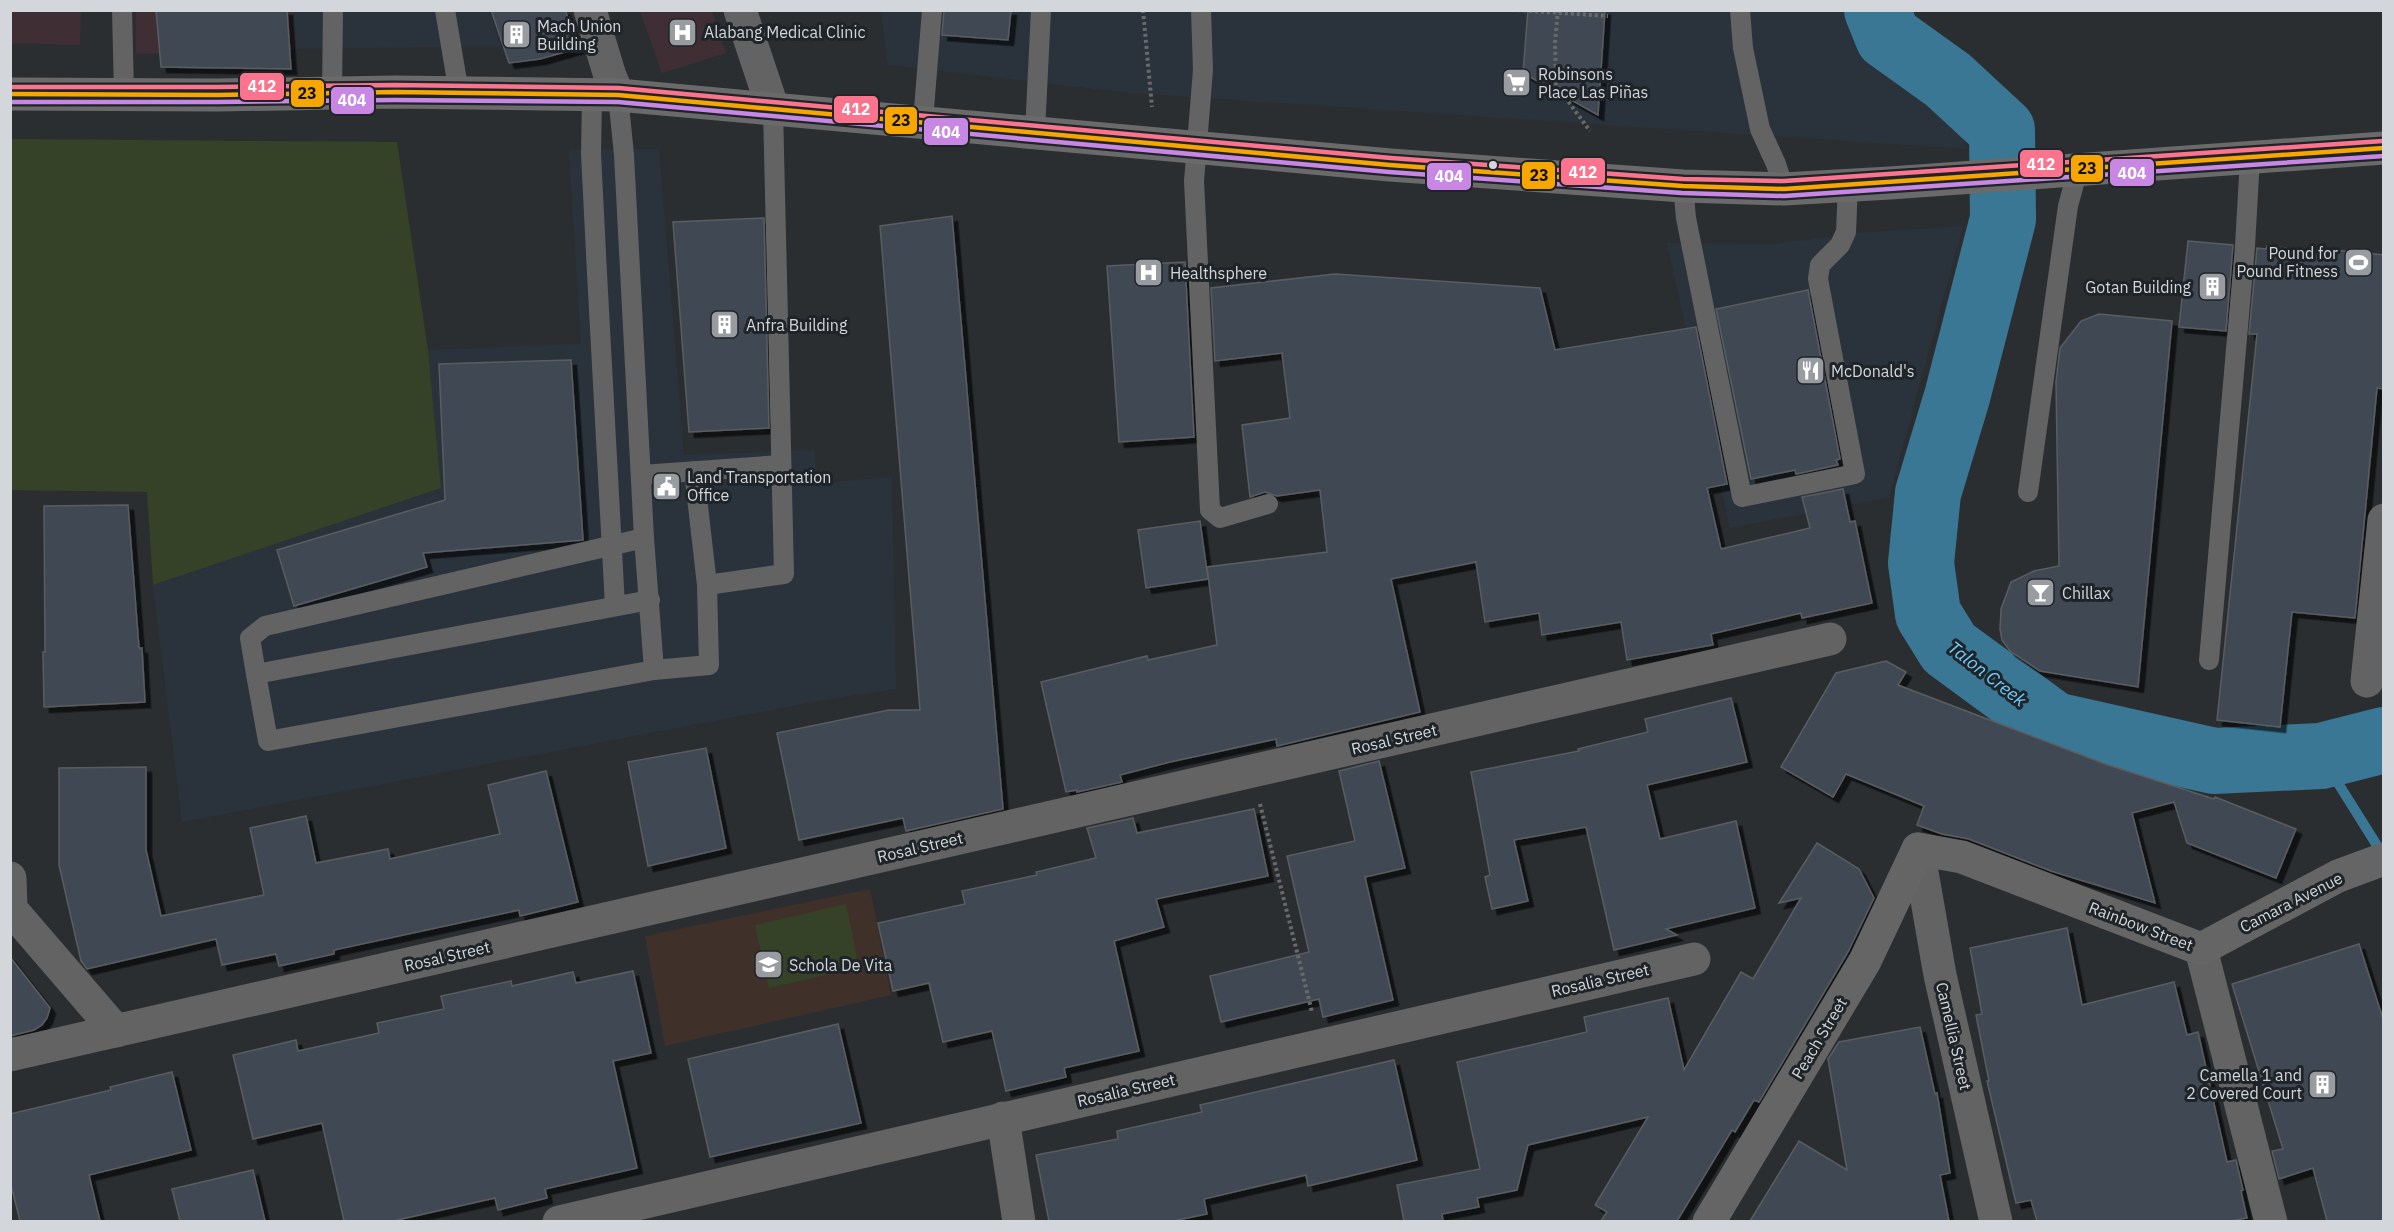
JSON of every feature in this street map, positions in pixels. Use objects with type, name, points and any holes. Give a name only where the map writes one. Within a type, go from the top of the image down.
[{"type":"highway","points":[[10,93],[605,95],[1390,165],[1683,186],[1784,189],[2384,148]]},
{"type":"street","points":[[740,10],[773,109]]},
{"type":"street","points":[[594,24],[596,75],[605,95]]},
{"type":"street","points":[[2367,681],[2384,520]]},
{"type":"street","name":"Rosal Street","points":[[10,1054],[1830,639]]},
{"type":"street","name":"Rainbow Street","points":[[1918,849],[1962,857],[2201,949],[2271,1221]]},
{"type":"street","name":"Peach Street","points":[[1708,1221],[1864,961],[1918,849]]},
{"type":"street","name":"Camellia Street","points":[[1918,849],[1940,975],[1996,1221]]},
{"type":"street","name":"Camara Avenue","points":[[2201,949],[2342,875],[2384,859]]},
{"type":"street","points":[[10,878],[11,909],[116,1031]]},
{"type":"street","name":"Rosalia Street","points":[[559,1221],[1694,959]]},
{"type":"street","points":[[1003,1118],[1019,1221]]},
{"type":"lane","points":[[122,10],[124,93]]},
{"type":"lane","points":[[332,94],[333,10]]},
{"type":"lane","points":[[445,10],[459,93]]},
{"type":"lane","points":[[923,122],[932,10]]},
{"type":"lane","points":[[1035,132],[1041,10]]},
{"type":"lane","points":[[1201,10],[1203,70],[1194,181],[1210,510],[1220,518],[1268,504]]},
{"type":"lane","points":[[1740,10],[1743,48],[1760,129],[1776,164],[1784,189]]},
{"type":"lane","points":[[605,95],[624,155],[644,538],[654,670]]},
{"type":"lane","points":[[605,95],[593,190],[615,606]]},
{"type":"lane","points":[[707,585],[784,574],[773,109]]},
{"type":"lane","points":[[2209,660],[2246,246],[2250,158]]},
{"type":"lane","points":[[2028,492],[2068,206],[2078,169]]},
{"type":"lane","points":[[1683,186],[1686,218],[1742,497],[1855,474],[1818,279],[1820,265],[1840,245],[1846,232],[1848,185]]},
{"type":"lane","points":[[642,475],[781,465]]},
{"type":"lane","points":[[644,538],[265,626],[250,638],[268,741],[654,670],[709,664],[707,585],[694,471]]},
{"type":"lane","points":[[256,674],[650,600]]},
{"type":"path","points":[[1143,10],[1154,128],[1152,144]]},
{"type":"path","points":[[1517,10],[1608,16]]},
{"type":"path","points":[[1558,12],[1554,42],[1556,85],[1590,130]]},
{"type":"path","points":[[1252,772],[1320,1045]]},
{"type":"shaded area","points":[[11,10],[81,11],[80,45],[11,43]]},
{"type":"shaded area","points":[[136,11],[293,11],[295,49],[136,54]]},
{"type":"shaded area","points":[[293,11],[489,11],[501,46],[295,49]]},
{"type":"shaded area","name":"Alabang Medical Clinic","points":[[640,11],[712,11],[726,53],[662,73]]},
{"type":"shaded area","name":"Robinsons Place Las Piñas","points":[[881,11],[1849,11],[1855,33],[1891,73],[1957,123],[1967,149],[1131,93],[888,65]]},
{"type":"shaded area","name":"Land Transportation Office","points":[[659,149],[684,455],[814,450],[818,483],[892,477],[896,689],[834,698],[182,822],[153,585],[441,488],[428,350],[581,344],[569,150]]},
{"type":"shaded area","name":"McDonald's","points":[[1963,226],[1889,497],[1730,528],[1667,243],[1774,244],[1861,233]]},
{"type":"shaded area","name":"Schola De Vita","points":[[870,889],[891,995],[665,1046],[645,936]]},
{"type":"green space","points":[[11,139],[397,142],[428,350],[441,488],[153,585],[147,492],[11,490]]},
{"type":"green space","points":[[846,904],[859,967],[769,988],[755,925]]},
{"type":"building","points":[[156,10],[287,10],[291,69],[161,67]]},
{"type":"building","points":[[491,10],[565,10],[579,48],[540,59],[509,63]]},
{"type":"building","points":[[944,10],[1011,10],[1008,40],[942,35]]},
{"type":"building","points":[[1528,10],[1605,10],[1598,115],[1523,73]]},
{"type":"building","points":[[952,216],[1003,809],[906,831],[903,818],[799,840],[777,733],[889,710],[920,710],[880,226]]},
{"type":"building","name":"Anfra Building","points":[[764,218],[769,428],[689,432],[673,222]]},
{"type":"building","name":"Gotan Building","points":[[2188,241],[2233,245],[2226,331],[2179,327]]},
{"type":"building","points":[[2267,246],[2334,253],[2335,250],[2384,255],[2384,389],[2377,388],[2355,618],[2292,612],[2280,727],[2217,720],[2257,334],[2249,334],[2257,248],[2266,249]]},
{"type":"building","points":[[1185,262],[1194,437],[1119,442],[1107,266]]},
{"type":"building","points":[[1335,274],[1540,288],[1555,350],[1696,327],[1727,484],[1707,488],[1721,549],[1810,528],[1802,497],[1843,489],[1850,522],[1855,521],[1872,603],[1802,618],[1801,613],[1711,634],[1713,645],[1627,660],[1621,622],[1542,635],[1539,613],[1485,622],[1476,562],[1391,579],[1420,712],[1277,746],[1276,739],[1170,762],[1120,775],[1122,782],[1077,792],[1077,790],[1066,792],[1041,682],[1147,656],[1148,660],[1217,645],[1207,567],[1327,552],[1320,490],[1277,496],[1265,492],[1250,497],[1242,425],[1290,418],[1282,353],[1215,361],[1211,288]]},
{"type":"building","points":[[1808,290],[1840,459],[1836,460],[1838,465],[1796,474],[1795,470],[1751,479],[1716,309]]},
{"type":"building","points":[[2099,314],[2172,321],[2138,687],[2040,671],[2010,651],[2002,640],[2000,629],[2001,609],[2011,582],[2034,571],[2059,566],[2056,382],[2060,348],[2081,321]]},
{"type":"building","points":[[571,360],[583,540],[423,553],[427,567],[294,606],[277,550],[445,500],[439,364]]},
{"type":"building","points":[[128,505],[145,702],[44,707],[44,506]]},
{"type":"building","points":[[1200,521],[1208,579],[1146,588],[1138,530]]},
{"type":"building","points":[[1886,661],[1906,672],[1898,685],[2105,764],[2214,799],[2215,797],[2296,829],[2276,878],[2187,843],[2174,802],[2132,813],[2155,903],[2051,871],[1969,839],[1942,834],[1917,825],[1924,806],[1846,774],[1833,797],[1781,767],[1836,673]]},
{"type":"building","points":[[1731,698],[1747,762],[1647,785],[1660,839],[1736,821],[1755,908],[1666,929],[1677,935],[1614,950],[1586,827],[1514,840],[1528,901],[1492,909],[1485,877],[1490,875],[1471,772],[1579,751],[1578,749],[1648,732],[1645,719]]},
{"type":"building","points":[[706,748],[726,848],[648,866],[628,762]]},
{"type":"building","points":[[1379,761],[1405,868],[1365,877],[1393,1000],[1323,1017],[1319,999],[1221,1022],[1210,976],[1309,952],[1287,856],[1355,841],[1339,771]]},
{"type":"building","points":[[146,767],[146,850],[161,916],[264,895],[250,828],[306,816],[316,863],[388,849],[390,859],[500,834],[488,785],[546,771],[578,902],[520,916],[519,910],[334,950],[334,954],[279,966],[276,954],[222,965],[216,939],[87,969],[81,961],[59,865],[59,768]]},
{"type":"building","points":[[1254,809],[1268,876],[1156,899],[1164,927],[1114,941],[1139,1051],[1064,1068],[1066,1077],[1006,1091],[992,1031],[943,1042],[929,983],[893,991],[878,923],[965,904],[962,891],[1037,875],[1036,872],[1096,858],[1087,828],[1133,818],[1137,833]]},
{"type":"building","points":[[1817,843],[1859,869],[1874,898],[1848,952],[1759,1102],[1754,1100],[1735,1132],[1732,1130],[1677,1221],[1601,1221],[1607,1212],[1595,1205],[1648,1117],[1528,1145],[1517,1190],[1477,1198],[1479,1207],[1442,1214],[1443,1221],[1404,1221],[1397,1185],[1480,1169],[1457,1062],[1587,1032],[1584,1017],[1668,998],[1684,1070],[1741,972],[1753,979],[1801,898],[1779,903]]},
{"type":"building","points":[[2067,928],[2082,1005],[2174,982],[2187,1035],[2198,1032],[2227,1162],[2236,1160],[2247,1218],[2231,1221],[2037,1221],[2031,1200],[2016,1203],[1987,1081],[1989,1081],[1976,1015],[1982,1014],[1970,948]]},
{"type":"building","name":"Camella 1 and 2 Covered Court","points":[[2359,944],[2384,1022],[2384,1221],[2327,1221],[2313,1168],[2279,1179],[2272,1151],[2283,1149],[2232,984]]},
{"type":"building","points":[[10,957],[50,1008],[42,1025],[34,1030],[10,1036]]},
{"type":"building","points":[[633,971],[651,1053],[613,1061],[637,1168],[545,1189],[547,1198],[498,1210],[495,1198],[393,1221],[344,1221],[322,1123],[253,1139],[233,1055],[296,1040],[298,1051],[379,1033],[377,1023],[444,1009],[441,996],[511,981],[512,986],[573,972],[576,983]]},
{"type":"building","points":[[838,1024],[861,1123],[710,1157],[688,1059]]},
{"type":"building","points":[[1920,1027],[1935,1094],[1937,1093],[1950,1173],[1940,1175],[1949,1221],[1750,1221],[1799,1141],[1847,1170],[1828,1059],[1839,1042]]},
{"type":"building","points":[[1394,1060],[1417,1160],[1308,1186],[1306,1175],[1204,1199],[1207,1214],[1173,1221],[1049,1221],[1036,1155],[1118,1139],[1117,1131],[1202,1112],[1200,1105]]},
{"type":"building","points":[[172,1072],[191,1150],[89,1175],[100,1221],[20,1221],[10,1181],[10,1114],[111,1090],[110,1087]]},
{"type":"building","points":[[253,1170],[265,1221],[180,1221],[172,1189]]},
{"type":"waterway","name":"Talon Creek","points":[[1877,10],[1888,37],[1948,80],[2002,130],[2003,219],[1957,397],[1928,493],[1921,563],[1928,614],[1949,648],[2054,725],[2214,761],[2321,756],[2384,740]]},
{"type":"waterway","points":[[2321,756],[2383,855]]},
{"type":"transit line","name":"412","points":[[10,87],[395,85],[619,88],[1391,158],[1683,179],[1784,181],[2383,141]]},
{"type":"transit line","name":"23","points":[[10,94],[218,95],[395,92],[618,95],[1390,165],[1683,186],[1784,189],[2384,148]]},
{"type":"transit line","name":"404","points":[[10,102],[395,100],[618,102],[1389,172],[1682,193],[1784,196],[2384,156]]},
{"type":"place","name":"Alabang Medical Clinic","points":[[683,32]]},
{"type":"place","name":"Mach Union Building","points":[[516,35]]},
{"type":"place","name":"Robinsons Place Las Piñas","points":[[1517,83]]},
{"type":"place","name":"Pound for Pound Fitness","points":[[2359,262]]},
{"type":"place","name":"Healthsphere","points":[[1149,273]]},
{"type":"place","name":"Gotan Building","points":[[2212,287]]},
{"type":"place","name":"Anfra Building","points":[[725,325]]},
{"type":"place","name":"McDonald's","points":[[1810,371]]},
{"type":"place","name":"Land Transportation Office","points":[[666,486]]},
{"type":"place","name":"Chillax","points":[[2041,593]]},
{"type":"place","name":"Schola De Vita","points":[[768,965]]},
{"type":"place","name":"Camella 1 and 2 Covered Court","points":[[2323,1084]]}]
